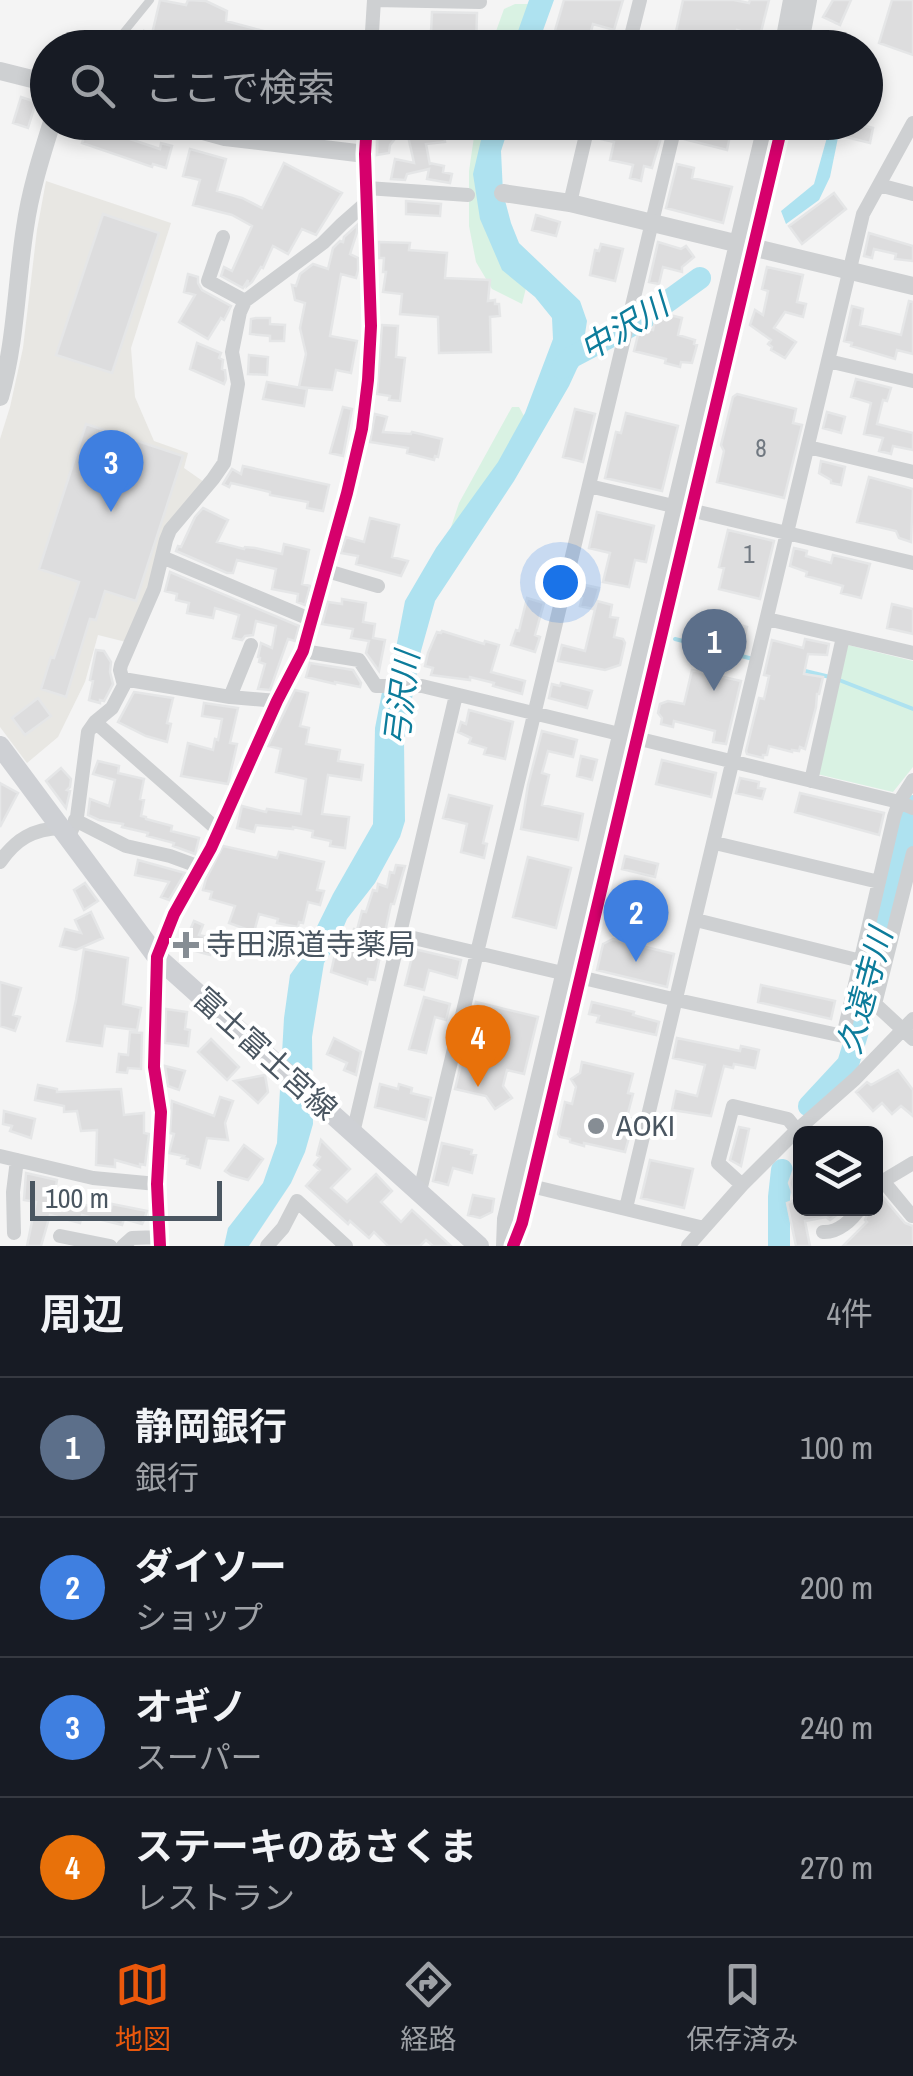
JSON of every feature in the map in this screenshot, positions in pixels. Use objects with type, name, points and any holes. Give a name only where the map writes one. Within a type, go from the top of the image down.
[{"type":"main road","name":"富士富士宮線","points":[[0,746],[68,829],[158,957],[479,1246]]},
{"type":"street","points":[[372,30],[374,0],[480,2]]},
{"type":"street","points":[[632,30],[640,0]]},
{"type":"street","points":[[786,30],[792,0]]},
{"type":"street","points":[[802,30],[808,0]]},
{"type":"street","points":[[0,71],[30,78]]},
{"type":"street","points":[[626,1208],[863,214],[913,123]]},
{"type":"street","points":[[0,397],[12,345],[25,228],[47,140]]},
{"type":"street","points":[[255,140],[365,154]]},
{"type":"street","points":[[123,1246],[132,1238],[160,1242],[157,1184],[161,1112],[154,1066],[158,957],[174,914],[211,848],[303,650],[362,429],[371,326],[366,140]]},
{"type":"street","points":[[570,203],[585,140]]},
{"type":"street","points":[[419,1195],[672,140]]},
{"type":"street","points":[[746,245],[763,140]]},
{"type":"street","points":[[506,1246],[506,1219],[572,975],[746,245],[778,140]]},
{"type":"street","points":[[879,186],[913,194]]},
{"type":"street","points":[[503,193],[570,203],[913,286]]},
{"type":"street","points":[[68,829],[88,732],[112,708],[124,685],[121,666],[145,614],[170,530],[224,463],[238,384],[232,352],[245,301],[324,243],[367,195],[468,195]]},
{"type":"street","points":[[223,236],[208,281],[245,301]]},
{"type":"street","points":[[828,361],[913,382]]},
{"type":"street","points":[[808,447],[913,472]]},
{"type":"street","points":[[589,486],[913,563]]},
{"type":"street","points":[[162,557],[312,620]]},
{"type":"street","points":[[324,570],[378,586]]},
{"type":"street","points":[[766,619],[913,653]]},
{"type":"street","points":[[810,781],[843,637]]},
{"type":"street","points":[[230,697],[251,645]]},
{"type":"street","points":[[303,650],[359,660],[376,686],[422,686],[906,805]]},
{"type":"street","points":[[124,679],[277,701]]},
{"type":"street","points":[[354,1133],[456,695]]},
{"type":"street","points":[[95,722],[218,830]]},
{"type":"street","points":[[864,1000],[861,961],[879,882],[913,780]]},
{"type":"street","points":[[0,862],[11,846],[32,832],[68,829],[200,867]]},
{"type":"street","points":[[714,843],[879,882]]},
{"type":"street","points":[[401,935],[843,1036],[864,1000],[913,853]]},
{"type":"street","points":[[696,920],[861,961]]},
{"type":"street","points":[[514,1246],[531,1186],[572,975]]},
{"type":"street","points":[[805,1126],[910,1029],[864,1000]]},
{"type":"street","points":[[742,1185],[718,1162],[733,1106],[788,1119],[793,1126]]},
{"type":"street","points":[[688,1246],[742,1185],[793,1138]]},
{"type":"street","points":[[0,1156],[94,1178],[157,1184]]},
{"type":"street","points":[[14,1233],[16,1160]]},
{"type":"street","points":[[883,1183],[913,1164]]},
{"type":"street","points":[[531,1186],[704,1228]]},
{"type":"street","points":[[883,1189],[912,1216]]},
{"type":"street","points":[[268,1246],[297,1201],[346,1246]]},
{"type":"street","points":[[823,1232],[832,1232],[855,1216]]},
{"type":"street","points":[[60,1236],[110,1246]]},
{"type":"lane","points":[[126,30],[150,0]]},
{"type":"shaded area","points":[[46,181],[171,223],[131,348],[135,397],[154,441],[188,453],[184,468],[204,482],[164,531],[147,598],[126,642],[98,635],[85,682],[58,737],[27,763],[0,727],[0,439],[23,348]]},
{"type":"green space","points":[[531,4],[522,30],[496,30],[504,9]]},
{"type":"green space","points":[[474,140],[492,140],[485,165],[526,288],[522,304],[492,289],[476,262],[469,226]]},
{"type":"green space","points":[[512,407],[519,407],[524,416],[521,439],[449,533],[459,503]]},
{"type":"green space","points":[[848,645],[913,661],[913,767],[893,792],[817,774]]},
{"type":"water","points":[[529,0],[554,0],[543,30],[518,30]]},
{"type":"water","name":"弓沢川","points":[[481,140],[505,140],[501,151],[503,193],[511,223],[519,243],[580,301],[587,321],[581,360],[514,481],[435,601],[404,741],[405,821],[375,883],[347,919],[324,963],[312,1037],[313,1124],[305,1152],[291,1183],[249,1246],[224,1246],[228,1228],[263,1183],[277,1143],[290,975],[373,824],[375,728],[405,601],[436,548],[498,462],[525,413],[553,339],[552,318],[535,297],[502,270],[480,219],[473,174]]},
{"type":"water","points":[[826,140],[838,140],[830,177],[819,200],[786,224],[781,211],[814,184]]},
{"type":"building","points":[[160,0],[186,5],[188,0],[206,1],[227,11],[226,21],[260,30],[153,30]]},
{"type":"building","points":[[564,0],[623,0],[614,30],[593,24],[591,30],[555,30]]},
{"type":"building","points":[[683,0],[769,0],[762,30],[676,30]]},
{"type":"building","points":[[833,0],[851,0],[840,25],[823,17]]},
{"type":"building","points":[[892,0],[913,0],[913,55],[883,44]]},
{"type":"building","points":[[432,12],[477,13],[477,30],[431,30]]},
{"type":"building","points":[[21,97],[30,100],[28,128],[13,123]]},
{"type":"building","points":[[133,140],[160,149],[161,143],[172,146],[166,168],[153,164],[152,167],[82,143]]},
{"type":"building","points":[[377,140],[394,140],[389,153],[377,155]]},
{"type":"building","points":[[409,140],[445,140],[426,144],[430,165],[444,166],[443,172],[452,174],[450,183],[427,179],[429,169],[407,174],[405,180],[391,179],[395,159],[414,163]]},
{"type":"building","points":[[605,140],[660,140],[652,168],[644,166],[641,181],[630,178],[633,165],[610,160],[614,142]]},
{"type":"building","points":[[688,140],[729,140],[727,150]]},
{"type":"building","points":[[190,149],[226,159],[217,191],[262,208],[284,163],[342,193],[316,235],[302,229],[288,254],[273,246],[263,268],[243,288],[221,276],[224,267],[232,271],[252,226],[232,215],[193,205],[200,180],[183,176]]},
{"type":"building","points":[[677,164],[694,168],[692,178],[732,187],[723,223],[666,208]]},
{"type":"building","points":[[834,193],[846,209],[802,244],[789,226]]},
{"type":"building","points":[[406,201],[441,204],[440,216],[406,214]]},
{"type":"building","points":[[103,214],[159,233],[112,373],[56,355]]},
{"type":"building","points":[[536,215],[560,222],[556,236],[532,230]]},
{"type":"building","points":[[357,225],[350,254],[358,258],[358,270],[356,278],[341,274],[330,336],[357,341],[351,373],[336,370],[332,390],[299,387],[306,354],[300,328],[305,303],[295,300],[292,285],[296,286],[300,274],[313,264],[328,269],[333,248]]},
{"type":"building","points":[[869,233],[913,246],[913,261],[895,259],[896,254],[874,249],[872,258],[864,256]]},
{"type":"building","points":[[379,242],[410,243],[409,250],[447,253],[445,278],[490,280],[488,301],[499,304],[500,316],[490,317],[491,352],[439,353],[438,317],[400,314],[402,294],[383,292],[386,272],[384,258],[379,258]]},
{"type":"building","points":[[658,242],[681,249],[686,246],[694,257],[682,267],[682,272],[663,267],[659,284],[649,282]]},
{"type":"building","points":[[601,244],[623,249],[615,281],[590,275],[595,250],[599,251]]},
{"type":"building","points":[[767,267],[803,275],[797,302],[806,304],[803,317],[785,312],[774,328],[796,342],[785,358],[771,350],[771,340],[750,325],[755,310],[763,315],[768,291],[762,289]]},
{"type":"building","points":[[188,274],[198,277],[202,290],[231,306],[208,339],[179,322],[195,295],[184,292]]},
{"type":"building","points":[[909,301],[913,302],[913,354],[897,350],[895,359],[844,341],[852,306],[863,309],[860,325],[901,335]]},
{"type":"building","points":[[657,312],[682,318],[678,335],[695,340],[697,345],[692,363],[681,362],[680,367],[634,351],[640,327],[653,330]]},
{"type":"building","points":[[270,318],[270,324],[285,325],[284,341],[250,334],[251,319]]},
{"type":"building","points":[[382,325],[398,326],[396,357],[405,358],[400,401],[377,394]]},
{"type":"building","points":[[197,343],[221,353],[224,384],[190,369]]},
{"type":"building","points":[[249,355],[268,357],[267,375],[248,374]]},
{"type":"building","points":[[856,379],[891,388],[887,401],[883,400],[877,424],[913,433],[913,450],[893,446],[891,454],[879,451],[883,438],[864,434],[871,403],[851,397]]},
{"type":"building","points":[[267,382],[307,389],[304,406],[263,399]]},
{"type":"building","points":[[737,394],[796,409],[793,423],[802,425],[784,498],[717,482],[724,451],[721,445]]},
{"type":"building","points":[[343,407],[352,409],[343,456],[330,453]]},
{"type":"building","points":[[575,409],[595,414],[583,462],[563,457]]},
{"type":"building","points":[[827,412],[845,417],[841,433],[823,428]]},
{"type":"building","points":[[626,413],[678,426],[662,491],[605,478],[616,432],[621,433]]},
{"type":"building","points":[[375,414],[387,417],[383,432],[412,432],[442,439],[438,457],[434,460],[407,453],[408,448],[370,442]]},
{"type":"building","points":[[86,424],[183,456],[136,601],[105,591],[96,620],[90,619],[66,697],[41,689],[79,582],[39,569]]},
{"type":"building","points":[[821,461],[845,467],[841,485],[831,483],[819,473]]},
{"type":"building","points":[[243,466],[329,485],[323,511],[307,508],[308,502],[223,484],[232,469],[241,474]]},
{"type":"building","points":[[869,477],[913,489],[911,542],[899,538],[896,531],[857,522]]},
{"type":"building","points":[[203,508],[228,520],[217,542],[282,554],[284,544],[309,550],[302,584],[310,586],[305,605],[297,602],[298,594],[272,589],[276,569],[237,560],[233,573],[227,573],[176,551]]},
{"type":"building","points":[[597,512],[654,526],[646,562],[635,560],[629,587],[603,582],[610,553],[589,548]]},
{"type":"building","points":[[370,518],[399,525],[392,557],[408,561],[401,576],[356,564],[358,556],[341,553],[346,537],[364,542]]},
{"type":"building","points":[[728,530],[774,541],[760,599],[719,589],[724,568],[719,567]]},
{"type":"building","points":[[794,548],[831,563],[833,555],[870,564],[861,598],[841,593],[843,586],[806,576],[807,572],[790,566]]},
{"type":"building","points":[[170,572],[299,626],[295,641],[288,639],[270,690],[258,689],[265,664],[258,657],[261,643],[272,648],[276,626],[256,621],[253,635],[242,640],[233,638],[239,615],[215,608],[213,618],[187,613],[189,603],[176,600],[177,594],[165,591]]},
{"type":"building","points":[[580,584],[599,588],[593,609],[580,606]]},
{"type":"building","points":[[527,598],[544,603],[535,635],[540,637],[535,652],[511,645],[516,630],[519,631]]},
{"type":"building","points":[[342,599],[366,603],[363,622],[375,624],[373,638],[385,640],[379,671],[366,653],[369,641],[351,638],[353,629],[322,624],[328,602],[342,604]]},
{"type":"building","points":[[597,601],[612,605],[610,617],[618,618],[614,637],[625,643],[620,665],[605,670],[558,661],[562,645],[585,651]]},
{"type":"building","points":[[892,604],[913,609],[913,634],[887,628]]},
{"type":"building","points":[[732,623],[747,627],[742,649],[729,646]]},
{"type":"building","points":[[437,632],[499,645],[491,672],[525,681],[522,694],[470,677],[431,675],[433,668],[425,666],[428,653]]},
{"type":"building","points":[[805,639],[829,644],[827,655],[808,654],[804,674],[823,677],[805,749],[800,747],[792,752],[769,746],[763,758],[747,754],[759,698],[764,699],[769,676],[764,675],[772,640],[803,648]]},
{"type":"building","points":[[96,650],[104,651],[111,662],[113,684],[100,703],[89,700]]},
{"type":"building","points":[[310,663],[353,670],[360,687],[306,677]]},
{"type":"building","points":[[692,670],[741,681],[726,744],[713,742],[715,731],[674,721],[673,727],[661,724],[660,704],[684,704]]},
{"type":"building","points":[[552,684],[592,691],[587,708],[549,698]]},
{"type":"building","points":[[295,690],[308,693],[300,726],[309,728],[306,744],[340,750],[338,761],[363,765],[361,780],[328,775],[322,814],[349,817],[345,848],[312,837],[313,831],[293,827],[256,825],[254,832],[237,828],[242,806],[301,814],[306,779],[276,772],[281,749],[268,746]]},
{"type":"building","points":[[134,692],[173,698],[167,742],[118,722]]},
{"type":"building","points":[[38,698],[51,716],[25,735],[12,718]]},
{"type":"building","points":[[204,703],[238,708],[230,743],[237,744],[228,784],[181,776],[188,743],[213,750],[215,739],[218,740],[222,719],[202,716]]},
{"type":"building","points":[[469,710],[513,722],[505,759],[484,754],[486,748],[469,743],[471,738],[458,732],[461,722],[466,724]]},
{"type":"building","points":[[542,731],[577,740],[573,757],[548,751],[542,773],[549,775],[542,805],[583,814],[578,840],[521,829]]},
{"type":"building","points":[[581,756],[597,760],[592,780],[577,776]]},
{"type":"building","points":[[662,760],[716,773],[711,797],[656,784]]},
{"type":"building","points":[[98,761],[119,766],[118,773],[144,779],[141,816],[172,826],[171,831],[199,838],[195,854],[147,836],[148,833],[88,815],[90,799],[109,806],[115,780],[93,774]]},
{"type":"building","points":[[61,768],[71,779],[66,808],[46,781]]},
{"type":"building","points":[[740,778],[759,782],[758,788],[765,789],[762,799],[736,793]]},
{"type":"building","points":[[0,783],[18,793],[0,827]]},
{"type":"building","points":[[800,793],[884,813],[879,835],[795,812]]},
{"type":"building","points":[[449,795],[492,806],[483,843],[487,844],[484,858],[461,852],[467,824],[443,818]]},
{"type":"building","points":[[223,846],[277,858],[279,852],[324,862],[317,890],[324,891],[320,905],[308,902],[303,923],[299,922],[298,927],[259,914],[254,932],[229,923],[235,906],[210,899],[212,892],[203,890]]},
{"type":"building","points":[[625,856],[658,864],[655,877],[622,869]]},
{"type":"building","points":[[528,857],[571,868],[556,928],[513,917]]},
{"type":"building","points":[[138,860],[185,873],[169,900],[161,897],[169,882],[135,875]]},
{"type":"building","points":[[396,865],[405,866],[391,904],[375,980],[368,979],[367,984],[331,972],[335,954],[341,956],[346,937],[357,930],[373,890],[377,891],[378,884],[387,887]]},
{"type":"building","points":[[85,883],[98,901],[84,910],[74,890]]},
{"type":"building","points":[[91,912],[103,938],[76,950],[60,946],[65,929],[81,933],[75,920]]},
{"type":"building","points":[[194,921],[203,925],[199,935],[214,939],[210,955],[177,950],[182,933],[188,935]]},
{"type":"building","points":[[613,939],[674,954],[667,987],[597,970],[603,944]]},
{"type":"building","points":[[84,949],[128,958],[123,1004],[141,1008],[137,1030],[105,1026],[102,1046],[67,1041]]},
{"type":"building","points":[[414,949],[461,960],[457,978],[429,970],[424,990],[405,985]]},
{"type":"building","points":[[0,982],[21,988],[13,1015],[20,1017],[15,1031],[0,1026]]},
{"type":"building","points":[[761,985],[835,1001],[831,1019],[758,1002]]},
{"type":"building","points":[[424,997],[450,1004],[446,1020],[435,1017],[426,1053],[409,1049]]},
{"type":"building","points":[[476,1002],[538,1017],[524,1074],[507,1070],[503,1086],[512,1098],[495,1109],[486,1096],[455,1089]]},
{"type":"building","points":[[592,1002],[659,1022],[656,1035],[597,1022],[599,1016],[589,1014]]},
{"type":"building","points":[[166,1009],[187,1012],[188,1046],[165,1043]]},
{"type":"building","points":[[130,1032],[142,1033],[141,1069],[117,1072],[119,1054],[128,1055]]},
{"type":"building","points":[[334,1038],[361,1052],[356,1075],[344,1070],[347,1063],[327,1054]]},
{"type":"building","points":[[677,1038],[740,1051],[741,1046],[759,1050],[755,1068],[724,1066],[711,1116],[672,1110],[676,1091],[697,1096],[705,1065],[673,1058]]},
{"type":"building","points":[[211,1039],[239,1067],[227,1080],[198,1052]]},
{"type":"building","points":[[582,1062],[633,1074],[627,1117],[634,1119],[625,1152],[584,1146],[558,1134],[565,1102],[572,1104],[576,1087],[571,1079],[580,1073]]},
{"type":"building","points":[[165,1066],[185,1071],[179,1090],[168,1086]]},
{"type":"building","points":[[898,1070],[913,1090],[913,1116],[901,1106],[892,1114],[882,1103],[873,1111],[856,1092],[867,1082],[871,1085]]},
{"type":"building","points":[[265,1075],[268,1092],[258,1103],[234,1081]]},
{"type":"building","points":[[380,1084],[398,1089],[399,1084],[412,1088],[411,1093],[431,1098],[426,1120],[375,1107]]},
{"type":"building","points":[[38,1085],[57,1092],[121,1089],[124,1115],[144,1113],[144,1133],[149,1134],[145,1165],[115,1160],[115,1167],[96,1165],[97,1130],[81,1131],[77,1111],[64,1112],[64,1106],[35,1100]]},
{"type":"building","points":[[220,1097],[233,1101],[225,1123],[228,1140],[207,1138],[200,1168],[187,1164],[184,1156],[169,1153],[174,1134],[170,1133],[172,1101],[214,1116]]},
{"type":"building","points":[[4,1111],[35,1119],[31,1138],[10,1131],[12,1126],[3,1124]]},
{"type":"building","points":[[739,1127],[749,1129],[741,1166],[730,1160]]},
{"type":"building","points":[[321,1140],[350,1169],[331,1188],[347,1202],[376,1174],[392,1191],[381,1202],[401,1222],[412,1210],[451,1246],[433,1246],[426,1240],[420,1246],[388,1246],[374,1232],[369,1238],[350,1221],[348,1224],[306,1186],[320,1170],[314,1165],[320,1157],[317,1155]]},
{"type":"building","points":[[442,1143],[472,1150],[471,1154],[476,1155],[472,1173],[453,1168],[448,1185],[433,1181]]},
{"type":"building","points":[[244,1145],[263,1159],[248,1180],[225,1171]]},
{"type":"building","points":[[650,1160],[693,1169],[684,1208],[641,1198]]},
{"type":"building","points":[[26,1173],[57,1180],[54,1196],[89,1206],[90,1203],[111,1208],[112,1204],[147,1211],[144,1220],[142,1224],[124,1219],[122,1225],[82,1215],[80,1223],[50,1215],[41,1246],[27,1246],[36,1202],[24,1200]]},
{"type":"building","points":[[473,1195],[494,1199],[492,1212],[480,1218],[468,1215]]},
{"type":"building","points":[[883,1197],[905,1223],[913,1226],[913,1246],[843,1246],[867,1216],[883,1216]]},
{"type":"building","points":[[793,1201],[793,1216],[835,1216],[830,1220],[826,1217],[805,1221],[810,1246],[796,1246],[787,1203]]},
{"type":"waterway","name":"中沢川","points":[[562,368],[572,357],[642,320],[700,278]]},
{"type":"waterway","points":[[675,639],[753,659]]},
{"type":"waterway","points":[[801,670],[830,677]]},
{"type":"waterway","points":[[839,680],[913,709]]},
{"type":"waterway","name":"久遠寺川","points":[[809,1106],[848,1064],[913,806]]},
{"type":"waterway","name":"久遠寺川","points":[[779,1246],[782,1170]]},
{"type":"cycle path","points":[[160,1246],[157,1184],[161,1112],[154,1067],[157,957],[174,914],[211,848],[303,651],[347,493],[362,429],[371,326],[366,140]]},
{"type":"cycle path","points":[[513,1246],[531,1186],[779,140]]},
{"type":"place","name":"オギノ","points":[[111,512]]},
{"type":"place","name":"静岡銀行","points":[[714,691]]},
{"type":"place","name":"寺田源道寺薬局","points":[[186,945]]},
{"type":"place","name":"ダイソー","points":[[636,962]]},
{"type":"place","name":"ステーキのあさくま","points":[[478,1087]]},
{"type":"place","name":"AOKI","points":[[596,1126]]}]
